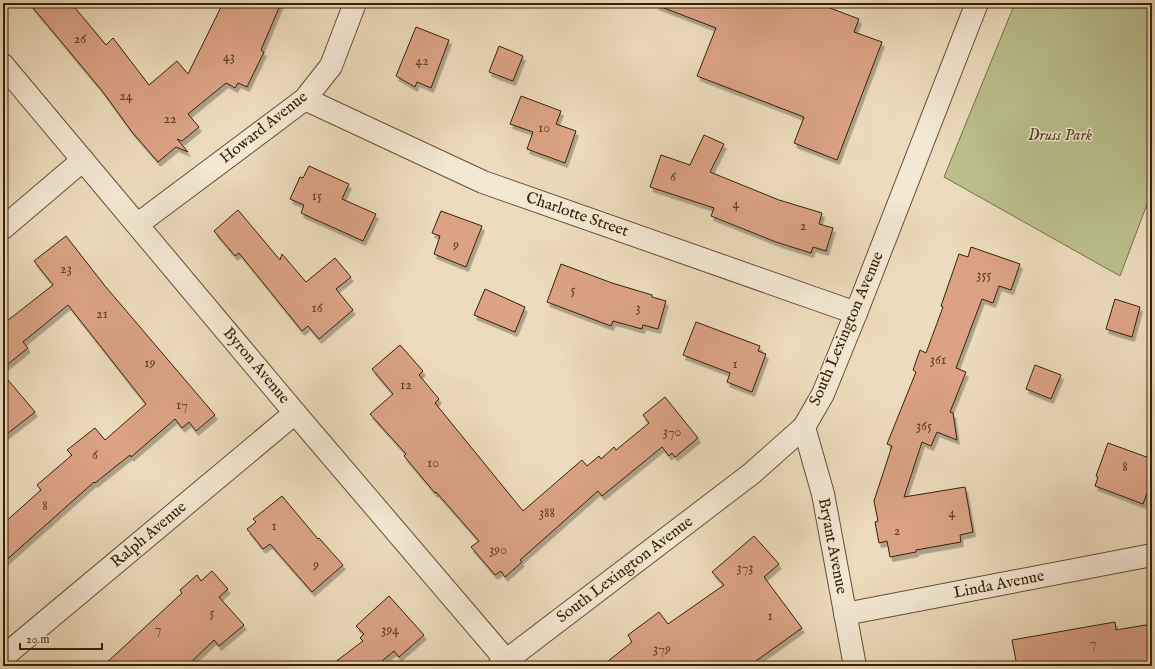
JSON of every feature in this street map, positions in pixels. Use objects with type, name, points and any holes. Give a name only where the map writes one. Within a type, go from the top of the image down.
[{"type":"street","name":"Howard Avenue","points":[[138,224],[305,99],[331,66],[355,3]]},
{"type":"street","name":"South Lexington Avenue","points":[[505,664],[751,474],[804,427],[823,394],[977,3]]},
{"type":"street","name":"Byron Avenue","points":[[3,65],[138,224],[505,664]]},
{"type":"street","name":"Charlotte Street","points":[[305,99],[483,182],[856,313]]},
{"type":"street","points":[[3,228],[83,160]]},
{"type":"street","name":"Ralph Avenue","points":[[3,658],[295,413]]},
{"type":"street","name":"Bryant Avenue","points":[[804,427],[823,494],[855,666]]},
{"type":"street","name":"Linda Avenue","points":[[845,614],[1152,555]]},
{"type":"green space","name":"Druss Park","points":[[1015,3],[1152,3],[1152,191],[1120,276],[944,177]]},
{"type":"building","points":[[29,3],[71,3],[106,45],[113,38],[149,85],[177,61],[188,74],[223,3],[281,3],[261,50],[264,52],[247,87],[238,83],[235,88],[226,83],[188,114],[199,127],[182,141],[177,139],[188,152],[176,147],[158,162],[132,132],[103,92]]},
{"type":"building","points":[[657,3],[817,3],[859,19],[854,32],[882,42],[837,160],[794,143],[804,117],[697,76],[716,28],[656,5]]},
{"type":"building","points":[[416,27],[449,40],[431,88],[417,82],[415,87],[396,76]]},
{"type":"building","points":[[499,46],[523,56],[513,81],[489,72]]},
{"type":"building","points":[[521,96],[561,111],[556,124],[576,131],[565,163],[527,149],[533,132],[510,124]]},
{"type":"building","points":[[704,135],[724,144],[710,172],[779,200],[822,213],[819,224],[833,228],[826,251],[813,247],[811,253],[776,242],[711,216],[714,208],[650,187],[661,155],[690,165]]},
{"type":"building","points":[[309,166],[349,184],[342,199],[376,214],[363,241],[301,213],[304,205],[290,199],[300,177],[303,178]]},
{"type":"building","points":[[238,210],[280,260],[282,254],[306,282],[335,258],[351,277],[336,289],[353,310],[319,339],[308,326],[302,331],[239,253],[235,256],[214,231]]},
{"type":"building","points":[[441,211],[482,226],[466,267],[434,254],[440,236],[432,233]]},
{"type":"building","points":[[66,236],[105,286],[215,415],[196,431],[189,422],[182,428],[175,419],[131,457],[130,455],[95,483],[94,482],[3,563],[3,524],[41,490],[37,485],[72,455],[67,450],[95,428],[105,440],[146,404],[68,305],[23,342],[28,348],[3,368],[3,317],[7,321],[53,285],[34,261]]},
{"type":"building","points":[[971,247],[1020,264],[1011,290],[999,286],[993,303],[982,299],[956,368],[966,372],[950,412],[953,413],[957,440],[937,432],[931,446],[922,442],[904,497],[965,487],[973,532],[960,535],[961,542],[916,550],[916,552],[890,557],[887,541],[879,543],[875,522],[878,521],[874,501],[892,446],[887,444],[916,372],[913,370],[920,350],[926,353],[943,307],[941,306],[959,254],[968,257]]},
{"type":"building","points":[[561,264],[666,301],[658,329],[643,325],[642,329],[613,321],[611,326],[547,302]]},
{"type":"building","points":[[485,289],[525,307],[515,332],[474,315]]},
{"type":"building","points":[[1115,299],[1140,307],[1132,337],[1106,329]]},
{"type":"building","points":[[696,322],[760,346],[758,351],[766,354],[752,392],[727,382],[730,373],[683,355]]},
{"type":"building","points":[[400,345],[423,371],[419,375],[439,399],[435,403],[523,511],[582,460],[587,466],[599,456],[601,459],[614,447],[616,450],[649,423],[643,415],[665,397],[698,438],[675,457],[672,453],[669,456],[662,447],[602,496],[598,491],[520,560],[522,562],[505,577],[501,571],[495,575],[471,547],[479,541],[436,492],[435,493],[404,456],[406,454],[370,414],[393,394],[372,369]]},
{"type":"building","points":[[1035,365],[1061,375],[1051,399],[1026,389]]},
{"type":"building","points":[[3,374],[35,412],[3,437]]},
{"type":"building","points":[[1108,443],[1152,459],[1152,480],[1143,504],[1095,486],[1098,477],[1096,476]]},
{"type":"building","points":[[282,496],[318,539],[319,538],[343,565],[312,592],[270,544],[263,549],[247,529],[256,522],[253,519]]},
{"type":"building","points":[[754,536],[779,564],[764,577],[802,628],[749,666],[602,666],[632,642],[628,635],[659,612],[668,624],[724,585],[712,572]]},
{"type":"building","points":[[212,571],[228,589],[219,597],[244,625],[219,646],[214,640],[187,666],[103,666],[182,593],[180,590],[197,575],[201,581]]},
{"type":"building","points":[[389,596],[424,635],[399,657],[394,651],[376,666],[330,666],[363,641],[360,638],[364,634],[356,626]]},
{"type":"building","points":[[1115,622],[1116,630],[1152,624],[1152,662],[1129,666],[1017,666],[1012,640]]}]
